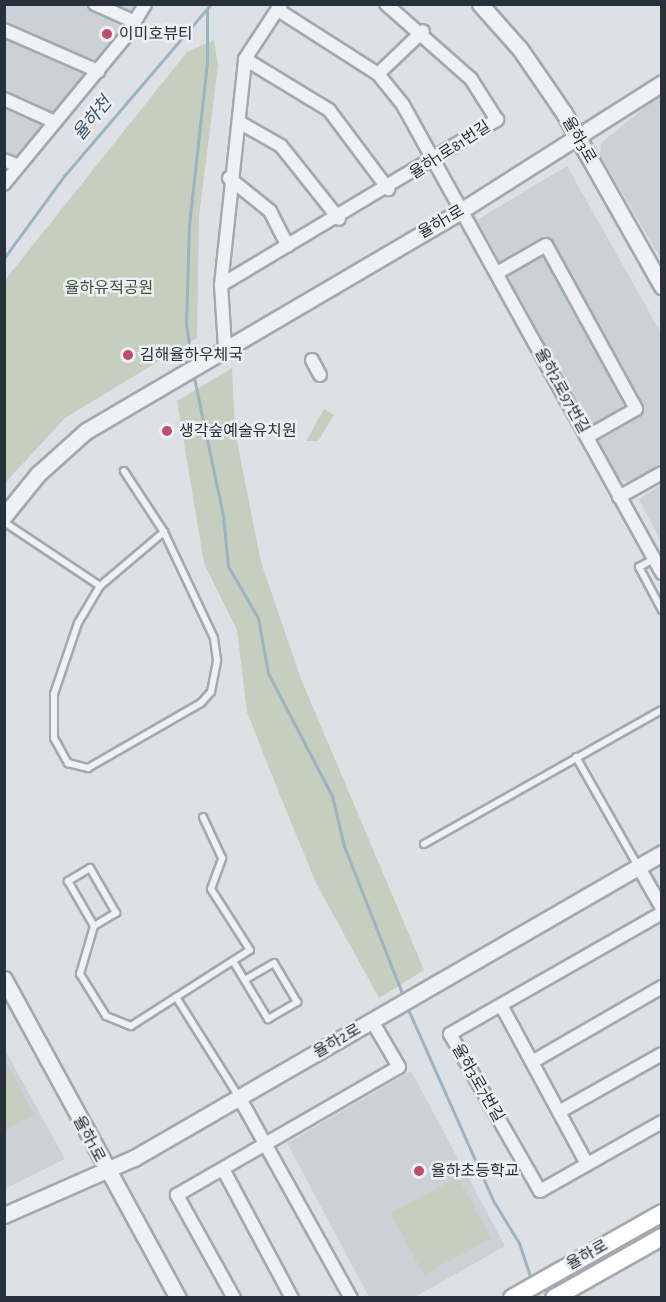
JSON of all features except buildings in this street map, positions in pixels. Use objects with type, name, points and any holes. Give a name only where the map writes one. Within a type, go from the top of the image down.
[{"type":"main road","name":"율하로","points":[[512,1298],[662,1213]]},
{"type":"main road","name":"율하로","points":[[555,1297],[662,1237]]},
{"type":"street","points":[[95,4],[135,22]]},
{"type":"street","points":[[4,184],[98,71],[135,22],[145,4]]},
{"type":"street","name":"율하1로81번길","points":[[221,285],[339,219],[436,161],[497,120],[471,79],[423,31],[386,4]]},
{"type":"street","name":"율하3로","points":[[480,4],[520,48],[578,137],[662,286]]},
{"type":"street","points":[[220,350],[221,285],[229,178],[239,122],[245,59],[279,7],[378,74],[423,31]]},
{"type":"street","points":[[4,30],[98,71]]},
{"type":"street","points":[[245,59],[329,110],[388,189]]},
{"type":"street","name":"율하2로97번길","points":[[378,74],[436,161],[620,497],[658,557],[662,573]]},
{"type":"street","name":"율하1로","points":[[4,516],[38,474],[86,431],[220,350],[462,210],[662,83]]},
{"type":"street","points":[[4,99],[55,122]]},
{"type":"street","points":[[239,122],[281,146],[339,219]]},
{"type":"street","points":[[4,160],[18,166]]},
{"type":"street","points":[[229,178],[270,210],[288,246]]},
{"type":"street","points":[[496,273],[546,245],[636,409],[587,437]]},
{"type":"street","points":[[312,360],[320,375]]},
{"type":"street","points":[[620,497],[662,473]]},
{"type":"street","name":"율하2로","points":[[4,1215],[106,1172],[662,853]]},
{"type":"street","points":[[638,866],[662,908]]},
{"type":"street","name":"율하3로7번길","points":[[662,913],[450,1034],[540,1191],[662,1122]]},
{"type":"street","name":"율하1로","points":[[4,979],[106,1172],[178,1298]]},
{"type":"street","points":[[532,1062],[662,987]]},
{"type":"street","points":[[501,1005],[587,1164]]},
{"type":"street","points":[[234,1298],[177,1195],[399,1067],[372,1020]]},
{"type":"street","points":[[559,1112],[662,1054]]},
{"type":"street","points":[[239,1097],[351,1298]]},
{"type":"street","points":[[223,1169],[292,1298]]},
{"type":"lane","points":[[124,471],[164,532],[214,638],[217,660],[211,692],[173,722],[88,768],[68,763],[54,738],[54,694],[78,623],[100,586],[164,532]]},
{"type":"lane","points":[[4,522],[100,586]]},
{"type":"lane","points":[[658,557],[639,567],[662,610]]},
{"type":"lane","points":[[424,844],[662,710]]},
{"type":"lane","points":[[576,757],[638,866]]},
{"type":"lane","points":[[94,926],[68,881],[90,868],[116,913],[94,926],[80,974],[106,1016],[131,1026],[250,950],[212,889],[222,858],[202,818]]},
{"type":"lane","points":[[233,961],[268,1019],[297,1002],[274,963],[245,980]]},
{"type":"lane","points":[[176,997],[239,1097]]},
{"type":"shaded area","points":[[5,5],[141,5],[5,174]]},
{"type":"shaded area","points":[[661,94],[661,259],[600,155],[601,143]]},
{"type":"shaded area","points":[[567,166],[661,333],[661,463],[631,483],[619,479],[477,220]]},
{"type":"shaded area","points":[[661,485],[661,542],[639,499]]},
{"type":"shaded area","points":[[4,1048],[65,1159],[5,1189],[4,1189]]},
{"type":"shaded area","name":"율하초등학교","points":[[411,1071],[505,1246],[415,1297],[369,1297],[287,1143]]},
{"type":"green space","name":"율하유적공원","points":[[214,40],[218,66],[199,216],[197,338],[65,418],[5,483],[5,280],[187,52]]},
{"type":"green space","points":[[232,368],[235,431],[261,562],[301,679],[424,970],[379,998],[316,883],[275,783],[247,712],[237,630],[204,563],[177,401]]},
{"type":"green space","points":[[324,409],[334,415],[318,441],[306,441]]},
{"type":"green space","points":[[5,1060],[34,1115],[4,1131]]},
{"type":"green space","points":[[458,1177],[491,1239],[424,1274],[391,1213]]},
{"type":"waterway","name":"율하천","points":[[4,258],[64,176],[211,4]]},
{"type":"waterway","points":[[192,364],[186,324],[189,225],[207,63],[207,9]]},
{"type":"waterway","points":[[193,373],[223,515],[228,566],[258,618],[268,673],[332,796],[344,846],[404,998]]},
{"type":"waterway","points":[[407,1007],[494,1202],[519,1243],[532,1282]]},
{"type":"place","name":"이미호뷰티","points":[[107,34]]},
{"type":"place","name":"김해율하우체국","points":[[128,355]]},
{"type":"place","name":"생각숲예술유치원","points":[[167,431]]},
{"type":"place","name":"율하초등학교","points":[[419,1171]]}]
